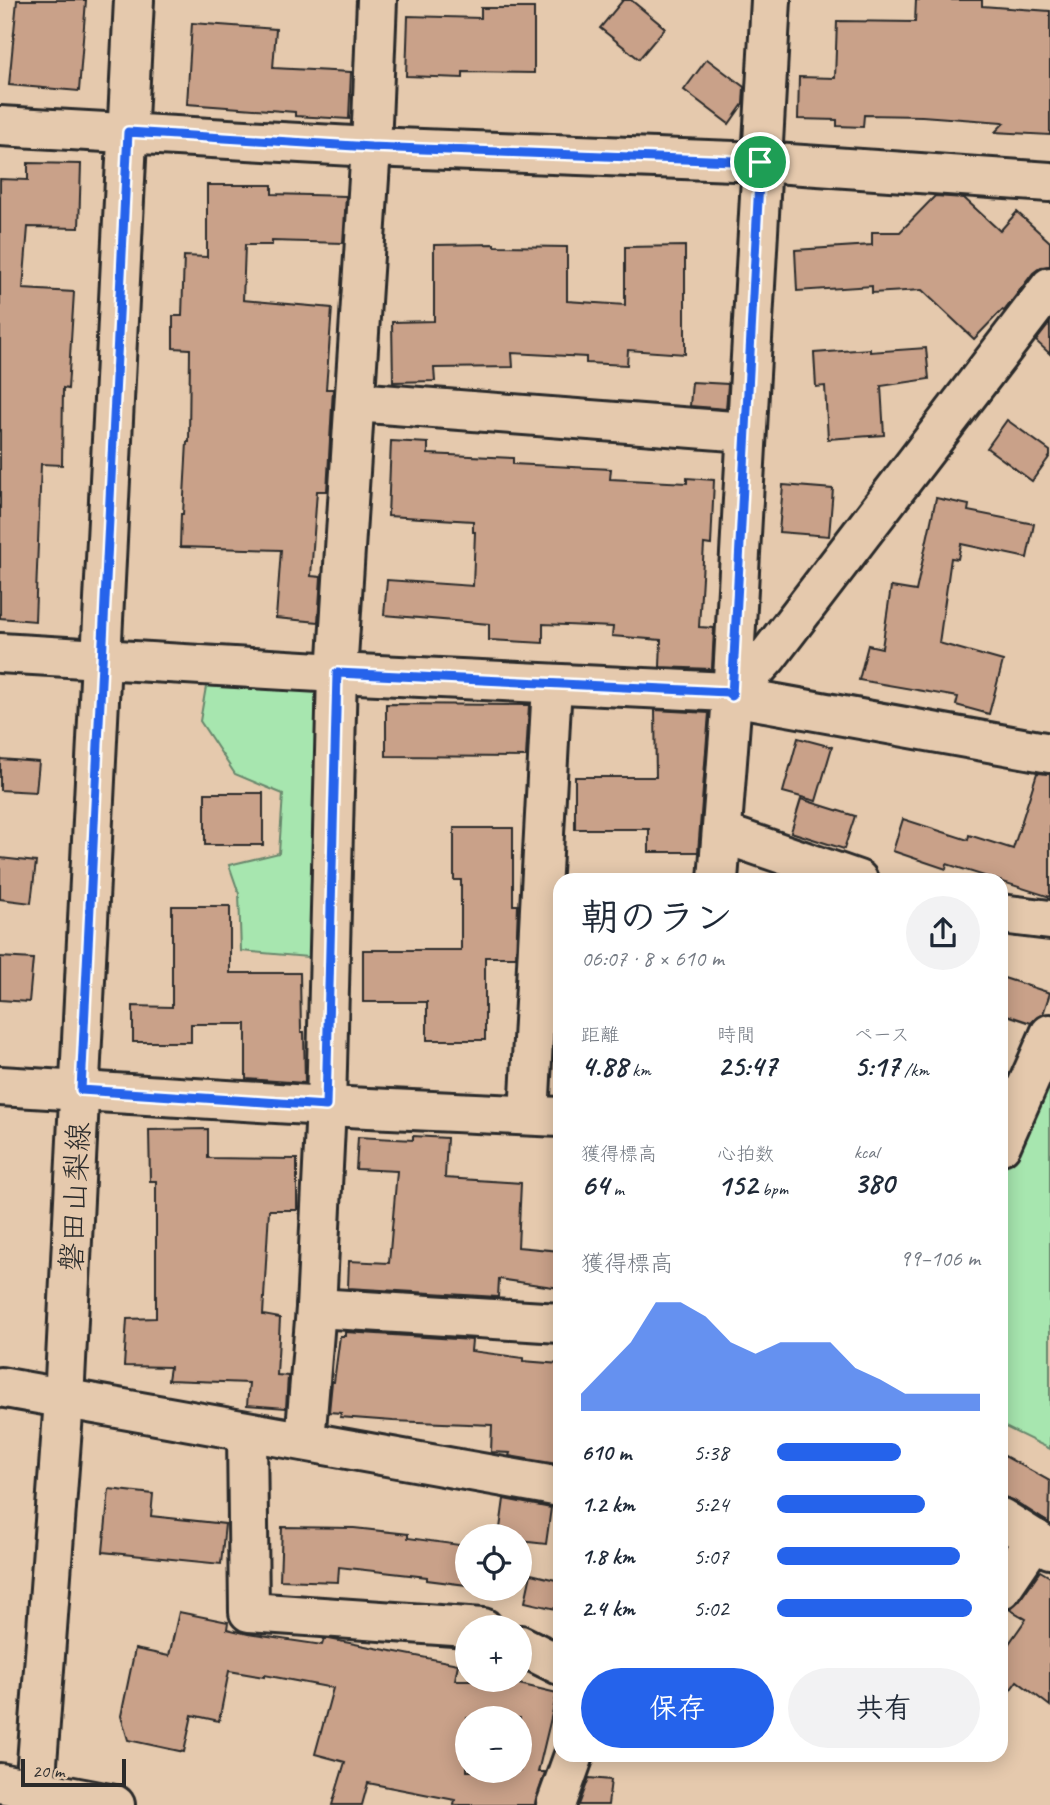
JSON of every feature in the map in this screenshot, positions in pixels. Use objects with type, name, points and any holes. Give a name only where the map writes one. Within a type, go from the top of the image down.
[{"type":"street","name":"磐田山梨線","points":[[22,1793],[64,1400],[134,0]]},
{"type":"street","points":[[305,1440],[316,1308],[326,1106],[337,673],[371,147],[377,0]]},
{"type":"street","points":[[719,873],[732,696],[771,0]]},
{"type":"street","points":[[0,126],[371,147],[760,162],[1050,182]]},
{"type":"street","points":[[732,696],[768,656],[1050,286]]},
{"type":"street","points":[[355,402],[746,432]]},
{"type":"street","points":[[0,653],[727,692],[732,696],[1050,753]]},
{"type":"street","points":[[0,1086],[545,1116],[552,684]]},
{"type":"street","points":[[722,833],[838,873]]},
{"type":"street","points":[[1008,915],[1050,920]]},
{"type":"street","points":[[1008,1129],[1050,1034]]},
{"type":"street","points":[[316,1308],[553,1324]]},
{"type":"street","points":[[0,1387],[553,1486]]},
{"type":"street","points":[[247,1433],[248,1612],[455,1626]]},
{"type":"street","points":[[1008,1522],[1043,1544],[1008,1582]]},
{"type":"street","points":[[532,1652],[553,1662]]},
{"type":"street","points":[[556,1805],[571,1762]]},
{"type":"street","points":[[22,1793],[115,1805]]},
{"type":"green space","points":[[207,681],[337,681],[330,959],[241,951],[239,894],[229,865],[279,853],[283,794],[235,774],[200,721]]},
{"type":"green space","points":[[1050,1034],[1050,1449],[1008,1428],[1008,1129]]},
{"type":"building","points":[[17,0],[86,0],[79,91],[9,85]]},
{"type":"building","points":[[623,0],[631,0],[665,28],[639,59],[600,28]]},
{"type":"building","points":[[916,0],[982,0],[982,6],[1050,11],[1050,135],[995,132],[1004,123],[1002,122],[922,116],[864,115],[863,127],[837,126],[837,120],[798,119],[799,77],[835,78],[837,21],[915,22]]},
{"type":"building","points":[[481,8],[534,8],[534,73],[463,72],[463,78],[406,76],[408,16],[481,18]]},
{"type":"building","points":[[192,23],[276,29],[273,68],[351,72],[349,119],[187,104]]},
{"type":"building","points":[[707,59],[744,87],[743,104],[729,124],[684,90]]},
{"type":"building","points":[[28,163],[81,164],[79,228],[28,227],[23,289],[74,292],[68,389],[63,388],[62,465],[41,464],[35,621],[0,618],[0,179],[28,180]]},
{"type":"building","points":[[207,185],[272,185],[272,194],[346,196],[343,243],[272,241],[272,245],[245,245],[243,300],[332,308],[326,389],[333,389],[327,491],[317,491],[311,576],[321,577],[318,622],[276,618],[281,550],[180,547],[189,442],[190,349],[173,348],[173,316],[182,316],[184,256],[207,257]]},
{"type":"building","points":[[935,196],[964,198],[1000,231],[1017,212],[1050,242],[1050,266],[1041,267],[1033,273],[1004,311],[974,339],[922,290],[872,293],[872,286],[797,291],[795,250],[872,245],[872,232],[900,232]]},
{"type":"building","points":[[434,245],[567,247],[567,301],[625,305],[625,247],[685,246],[685,354],[628,350],[627,365],[586,363],[586,357],[512,353],[513,367],[434,368],[435,381],[393,382],[392,322],[434,321]]},
{"type":"building","points":[[1050,323],[1050,354],[1036,341]]},
{"type":"building","points":[[926,348],[929,379],[881,386],[884,435],[828,439],[825,386],[816,387],[814,353]]},
{"type":"building","points":[[692,382],[728,384],[726,409],[690,406]]},
{"type":"building","points":[[1007,420],[1050,451],[1050,456],[1032,481],[987,448]]},
{"type":"building","points":[[391,441],[428,443],[428,454],[513,458],[513,464],[611,469],[610,479],[687,483],[687,478],[714,480],[711,545],[704,544],[699,627],[714,628],[712,669],[660,667],[661,640],[612,636],[613,627],[543,624],[543,643],[489,640],[489,624],[384,615],[387,580],[473,586],[473,521],[388,516]]},
{"type":"building","points":[[783,485],[833,489],[829,536],[779,532]]},
{"type":"building","points":[[936,498],[969,505],[968,511],[1034,524],[1027,558],[961,544],[958,559],[951,558],[939,643],[1003,661],[989,714],[956,705],[958,697],[859,680],[868,645],[882,648],[891,587],[916,591]]},
{"type":"building","points":[[386,704],[529,705],[526,757],[386,756]]},
{"type":"building","points":[[655,710],[709,713],[698,852],[649,852],[649,829],[575,829],[575,777],[656,777]]},
{"type":"building","points":[[798,738],[832,747],[816,801],[783,792]]},
{"type":"building","points":[[0,759],[39,762],[36,792],[0,790]]},
{"type":"building","points":[[1037,773],[1050,774],[1050,897],[1008,884],[1008,873],[975,873],[947,864],[946,869],[893,851],[903,819],[968,840],[969,835],[1013,849]]},
{"type":"building","points":[[205,793],[263,793],[263,845],[205,845]]},
{"type":"building","points":[[801,799],[855,816],[844,849],[791,832]]},
{"type":"building","points":[[454,828],[513,828],[513,905],[518,905],[516,957],[485,957],[485,1040],[427,1040],[427,1002],[363,1002],[363,950],[461,950],[461,880],[454,880]]},
{"type":"building","points":[[0,858],[36,862],[31,903],[0,899]]},
{"type":"building","points":[[172,906],[230,906],[230,973],[300,973],[305,1083],[246,1079],[246,1024],[191,1024],[191,1042],[133,1042],[133,1006],[172,1007]]},
{"type":"building","points":[[0,957],[33,959],[29,1002],[0,1000]]},
{"type":"building","points":[[1008,979],[1050,993],[1043,1014],[1031,1023],[1008,1015]]},
{"type":"building","points":[[208,1129],[208,1158],[297,1159],[297,1210],[269,1210],[263,1315],[280,1318],[277,1375],[288,1376],[286,1408],[247,1405],[249,1383],[168,1380],[170,1367],[124,1366],[127,1319],[156,1318],[156,1181],[150,1181],[149,1130]]},
{"type":"building","points":[[413,1136],[447,1138],[445,1178],[521,1183],[518,1247],[553,1250],[553,1287],[499,1279],[498,1297],[348,1288],[349,1261],[389,1263],[397,1171],[356,1169],[358,1137],[413,1140]]},
{"type":"building","points":[[345,1332],[472,1340],[471,1351],[553,1363],[553,1463],[509,1456],[510,1453],[491,1452],[492,1425],[340,1417],[341,1413],[329,1412],[340,1336],[345,1336]]},
{"type":"building","points":[[1008,1458],[1050,1481],[1049,1523],[1008,1498]]},
{"type":"building","points":[[109,1489],[153,1494],[151,1516],[225,1524],[221,1564],[103,1552]]},
{"type":"building","points":[[504,1499],[551,1508],[546,1544],[532,1542],[532,1524],[501,1524]]},
{"type":"building","points":[[282,1527],[354,1528],[408,1534],[408,1538],[455,1544],[455,1584],[427,1580],[427,1577],[339,1567],[338,1582],[280,1580]]},
{"type":"building","points":[[1040,1571],[1050,1577],[1050,1706],[1017,1681],[1008,1693],[1008,1645],[1026,1619],[1009,1609],[1019,1601]]},
{"type":"building","points":[[532,1574],[553,1579],[553,1608],[525,1602],[532,1601]]},
{"type":"building","points":[[179,1612],[228,1622],[227,1629],[248,1634],[322,1645],[324,1639],[329,1639],[455,1663],[455,1692],[532,1692],[532,1687],[553,1692],[553,1710],[538,1772],[545,1772],[535,1805],[454,1805],[455,1800],[368,1783],[362,1805],[332,1805],[345,1762],[315,1754],[333,1688],[229,1671],[219,1721],[192,1715],[184,1752],[128,1740],[121,1716],[135,1649],[169,1656]]},
{"type":"building","points":[[589,1778],[611,1780],[608,1805],[579,1805]]},
{"type":"route","points":[[128,132],[371,147],[760,162],[732,696],[727,692],[337,673],[326,1106],[81,1090],[128,132]]}]
